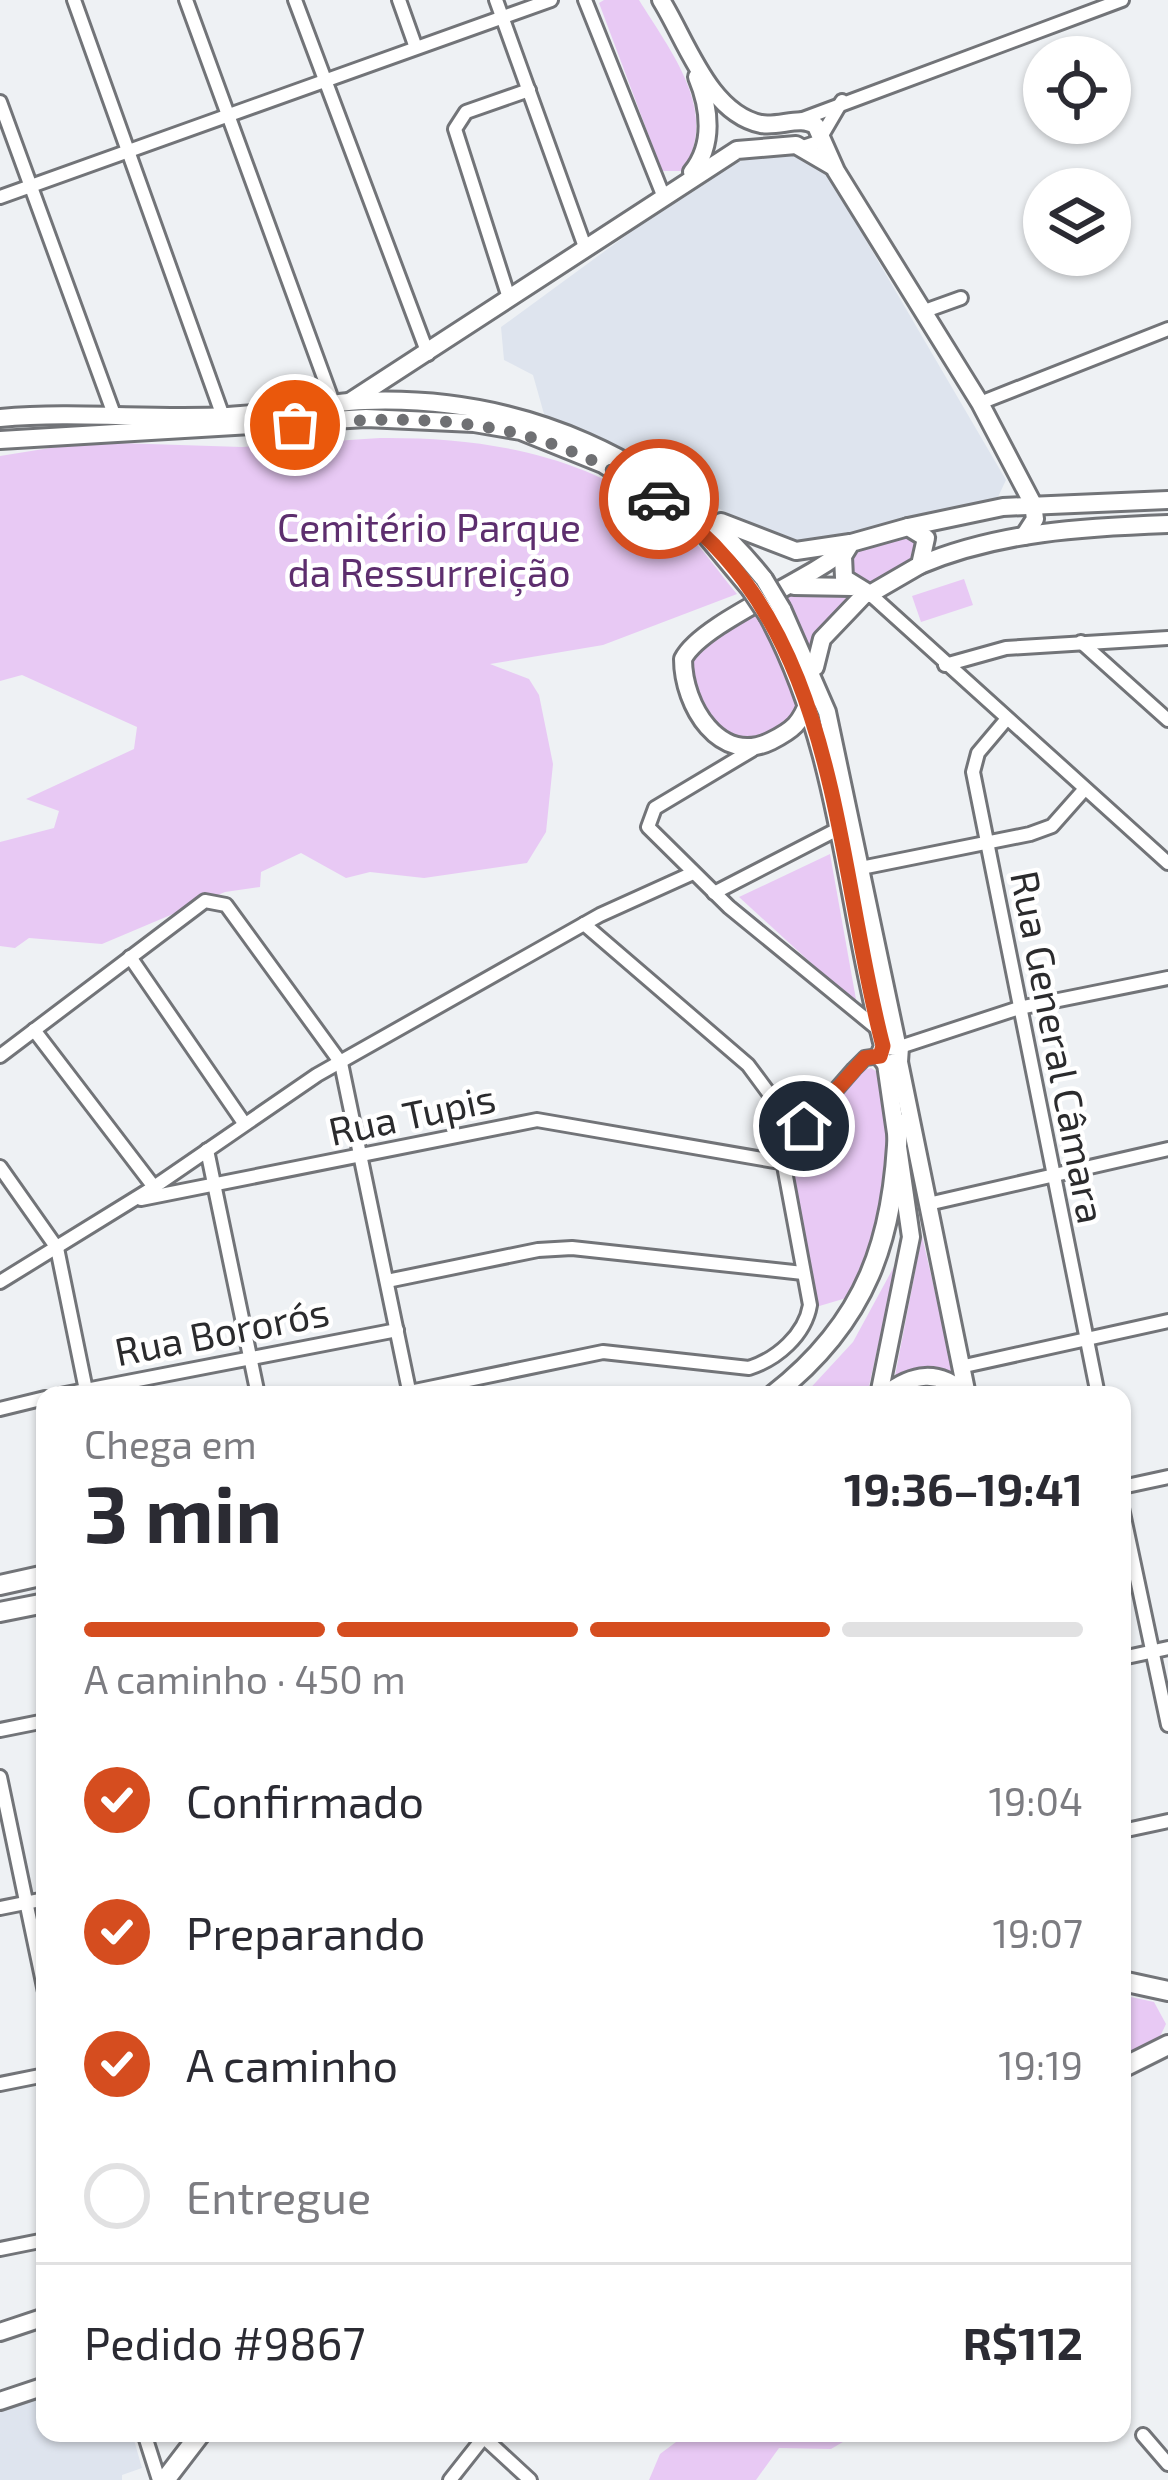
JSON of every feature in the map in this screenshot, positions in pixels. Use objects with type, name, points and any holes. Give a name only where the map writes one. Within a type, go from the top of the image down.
[{"type":"main road","points":[[650,0],[698,79],[708,133],[702,160],[668,191]]},
{"type":"main road","points":[[661,0],[733,115],[778,126],[811,121],[821,134],[836,171],[980,403],[1016,479],[1034,504],[1036,519],[1024,536]]},
{"type":"main road","points":[[708,133],[718,146],[736,150]]},
{"type":"main road","points":[[342,403],[421,359],[736,150],[765,144],[803,147],[836,171]]},
{"type":"main road","points":[[407,410],[421,359]]},
{"type":"main road","points":[[1,415],[225,423],[342,403],[510,415],[567,430],[711,517],[796,551],[849,545],[1003,507],[1168,500]]},
{"type":"main road","points":[[0,440],[407,410],[521,431],[604,464],[696,524],[757,584]]},
{"type":"main road","points":[[1003,507],[1016,479]]},
{"type":"main road","points":[[1117,526],[1168,514]]},
{"type":"main road","points":[[711,517],[815,674],[861,868],[911,1237],[884,1386]]},
{"type":"main road","points":[[815,674],[822,639],[868,590],[954,550],[1024,536],[1168,524]]},
{"type":"main road","points":[[908,527],[926,538],[920,565]]},
{"type":"main road","points":[[818,733],[794,729],[752,750],[728,747],[709,730],[686,682],[683,659],[701,637],[794,586],[849,545]]},
{"type":"main road","points":[[849,545],[841,567],[868,590]]},
{"type":"main road","points":[[794,586],[868,590]]},
{"type":"main road","points":[[775,612],[818,733],[928,1204],[964,1386]]},
{"type":"main road","points":[[794,729],[809,700]]},
{"type":"main road","points":[[783,1386],[827,1346],[873,1273],[897,1186],[898,1123]]},
{"type":"main road","points":[[896,1386],[907,1379],[937,1376],[952,1386]]},
{"type":"main road","points":[[36,1577],[1,1585],[2,1612],[36,1605]]},
{"type":"main road","points":[[1158,1986],[1168,2007]]},
{"type":"main road","points":[[1131,2064],[1168,2045]]},
{"type":"main road","points":[[0,2332],[36,2320]]},
{"type":"main road","points":[[0,2401],[36,2389]]},
{"type":"main road","points":[[162,2480],[194,2442]]},
{"type":"street","points":[[74,0],[225,423]]},
{"type":"street","points":[[185,0],[342,403]]},
{"type":"street","points":[[295,0],[421,359]]},
{"type":"street","points":[[399,0],[415,45]]},
{"type":"street","points":[[496,0],[585,248]]},
{"type":"street","points":[[0,197],[551,0]]},
{"type":"street","points":[[585,0],[668,191]]},
{"type":"street","points":[[800,120],[1122,0]]},
{"type":"street","points":[[509,298],[455,128],[466,112],[529,90]]},
{"type":"street","points":[[803,147],[816,145],[842,101]]},
{"type":"street","points":[[0,102],[115,417]]},
{"type":"street","points":[[708,133],[716,117],[733,115]]},
{"type":"street","points":[[922,312],[962,298]]},
{"type":"street","points":[[980,403],[1168,329]]},
{"type":"street","points":[[868,590],[1005,721],[1168,863]]},
{"type":"street","points":[[946,665],[1006,648],[1168,638]]},
{"type":"street","points":[[1081,642],[1168,720]]},
{"type":"street","name":"Rua General Câmara","points":[[1005,721],[978,753],[973,772],[1096,1386]]},
{"type":"street","points":[[752,750],[652,814],[652,835],[889,1050]]},
{"type":"street","points":[[861,868],[1052,826],[1083,790]]},
{"type":"street","points":[[715,893],[838,829]]},
{"type":"street","points":[[0,1282],[341,1063],[584,924],[693,873]]},
{"type":"street","points":[[0,1056],[205,902],[226,905],[341,1063],[408,1386]]},
{"type":"street","points":[[447,1386],[603,1352],[749,1368],[768,1362],[807,1318],[771,1096],[748,1066],[584,924]]},
{"type":"street","points":[[130,957],[244,1123]]},
{"type":"street","points":[[780,1158],[865,1058],[1018,1008],[1168,978]]},
{"type":"street","points":[[34,1030],[154,1187]]},
{"type":"street","name":"Rua Tupis","points":[[128,1201],[537,1120],[780,1158]]},
{"type":"street","points":[[928,1204],[1168,1149]]},
{"type":"street","points":[[207,1150],[256,1386]]},
{"type":"street","points":[[0,1167],[57,1248],[85,1386]]},
{"type":"street","points":[[387,1281],[538,1250],[572,1248],[734,1261],[803,1273]]},
{"type":"street","points":[[960,1367],[1168,1321]]},
{"type":"street","name":"Rua Bororós","points":[[113,1386],[250,1355],[397,1330]]},
{"type":"street","points":[[0,1409],[36,1400]]},
{"type":"street","points":[[1131,1485],[1168,1477]]},
{"type":"street","points":[[1131,1551],[1168,1725]]},
{"type":"street","points":[[1131,1656],[1168,1648]]},
{"type":"street","points":[[0,1730],[36,1723]]},
{"type":"street","points":[[0,1777],[36,1949]]},
{"type":"street","points":[[1131,1829],[1168,1821]]},
{"type":"street","points":[[0,1908],[36,1901]]},
{"type":"street","points":[[0,2084],[36,2077]]},
{"type":"street","points":[[0,2249],[36,2242]]},
{"type":"street","points":[[1143,2435],[1168,2464]]},
{"type":"street","points":[[147,2442],[162,2480]]},
{"type":"street","points":[[451,2480],[477,2442]]},
{"type":"street","points":[[489,2442],[530,2480]]},
{"type":"shaded area","points":[[768,152],[794,155],[826,172],[1006,480],[998,497],[817,546],[795,543],[748,524],[544,414],[533,375],[504,360],[501,327],[717,169]]},
{"type":"shaded area","points":[[36,2398],[36,2442],[135,2442],[142,2468],[122,2475],[122,2480],[0,2480],[0,2409]]},
{"type":"green space","points":[[639,0],[687,82],[696,127],[693,149],[682,171],[662,171],[599,3]]},
{"type":"green space","name":"Cemitério Parque da Ressurreição","points":[[380,438],[501,447],[578,468],[650,505],[683,530],[737,594],[603,645],[490,664],[529,679],[539,695],[553,764],[546,832],[527,863],[424,878],[370,872],[346,878],[301,853],[261,872],[260,887],[225,892],[102,944],[29,938],[15,948],[0,946],[0,842],[54,828],[59,811],[26,799],[134,749],[137,727],[22,675],[0,681],[0,456],[87,442],[242,447]]},
{"type":"green space","points":[[905,533],[922,542],[913,563],[865,588],[848,576],[853,548]]},
{"type":"green space","points":[[964,579],[973,605],[921,622],[912,596]]},
{"type":"green space","points":[[797,591],[855,596],[811,654],[782,598]]},
{"type":"green space","points":[[759,611],[803,700],[790,724],[740,743],[711,718],[694,667],[696,655],[713,636]]},
{"type":"green space","points":[[830,854],[857,1005],[739,897]]},
{"type":"green space","points":[[871,1068],[885,1077],[889,1105],[890,1161],[882,1217],[853,1296],[816,1307],[785,1157],[856,1072]]},
{"type":"green space","points":[[922,1236],[955,1378],[894,1381]]},
{"type":"green space","points":[[897,1261],[869,1386],[812,1386],[853,1342]]},
{"type":"green space","points":[[1131,1997],[1154,2002],[1166,2024],[1155,2047],[1131,2059]]},
{"type":"green space","points":[[676,2442],[843,2442],[831,2449],[779,2448],[756,2480],[649,2480],[660,2454]]},
{"type":"way so far","points":[[295,425],[406,418],[521,431],[604,464],[659,499]]},
{"type":"route","points":[[659,499],[696,524],[769,616],[793,661],[818,733],[883,1046],[880,1056],[865,1058],[804,1126]]}]
